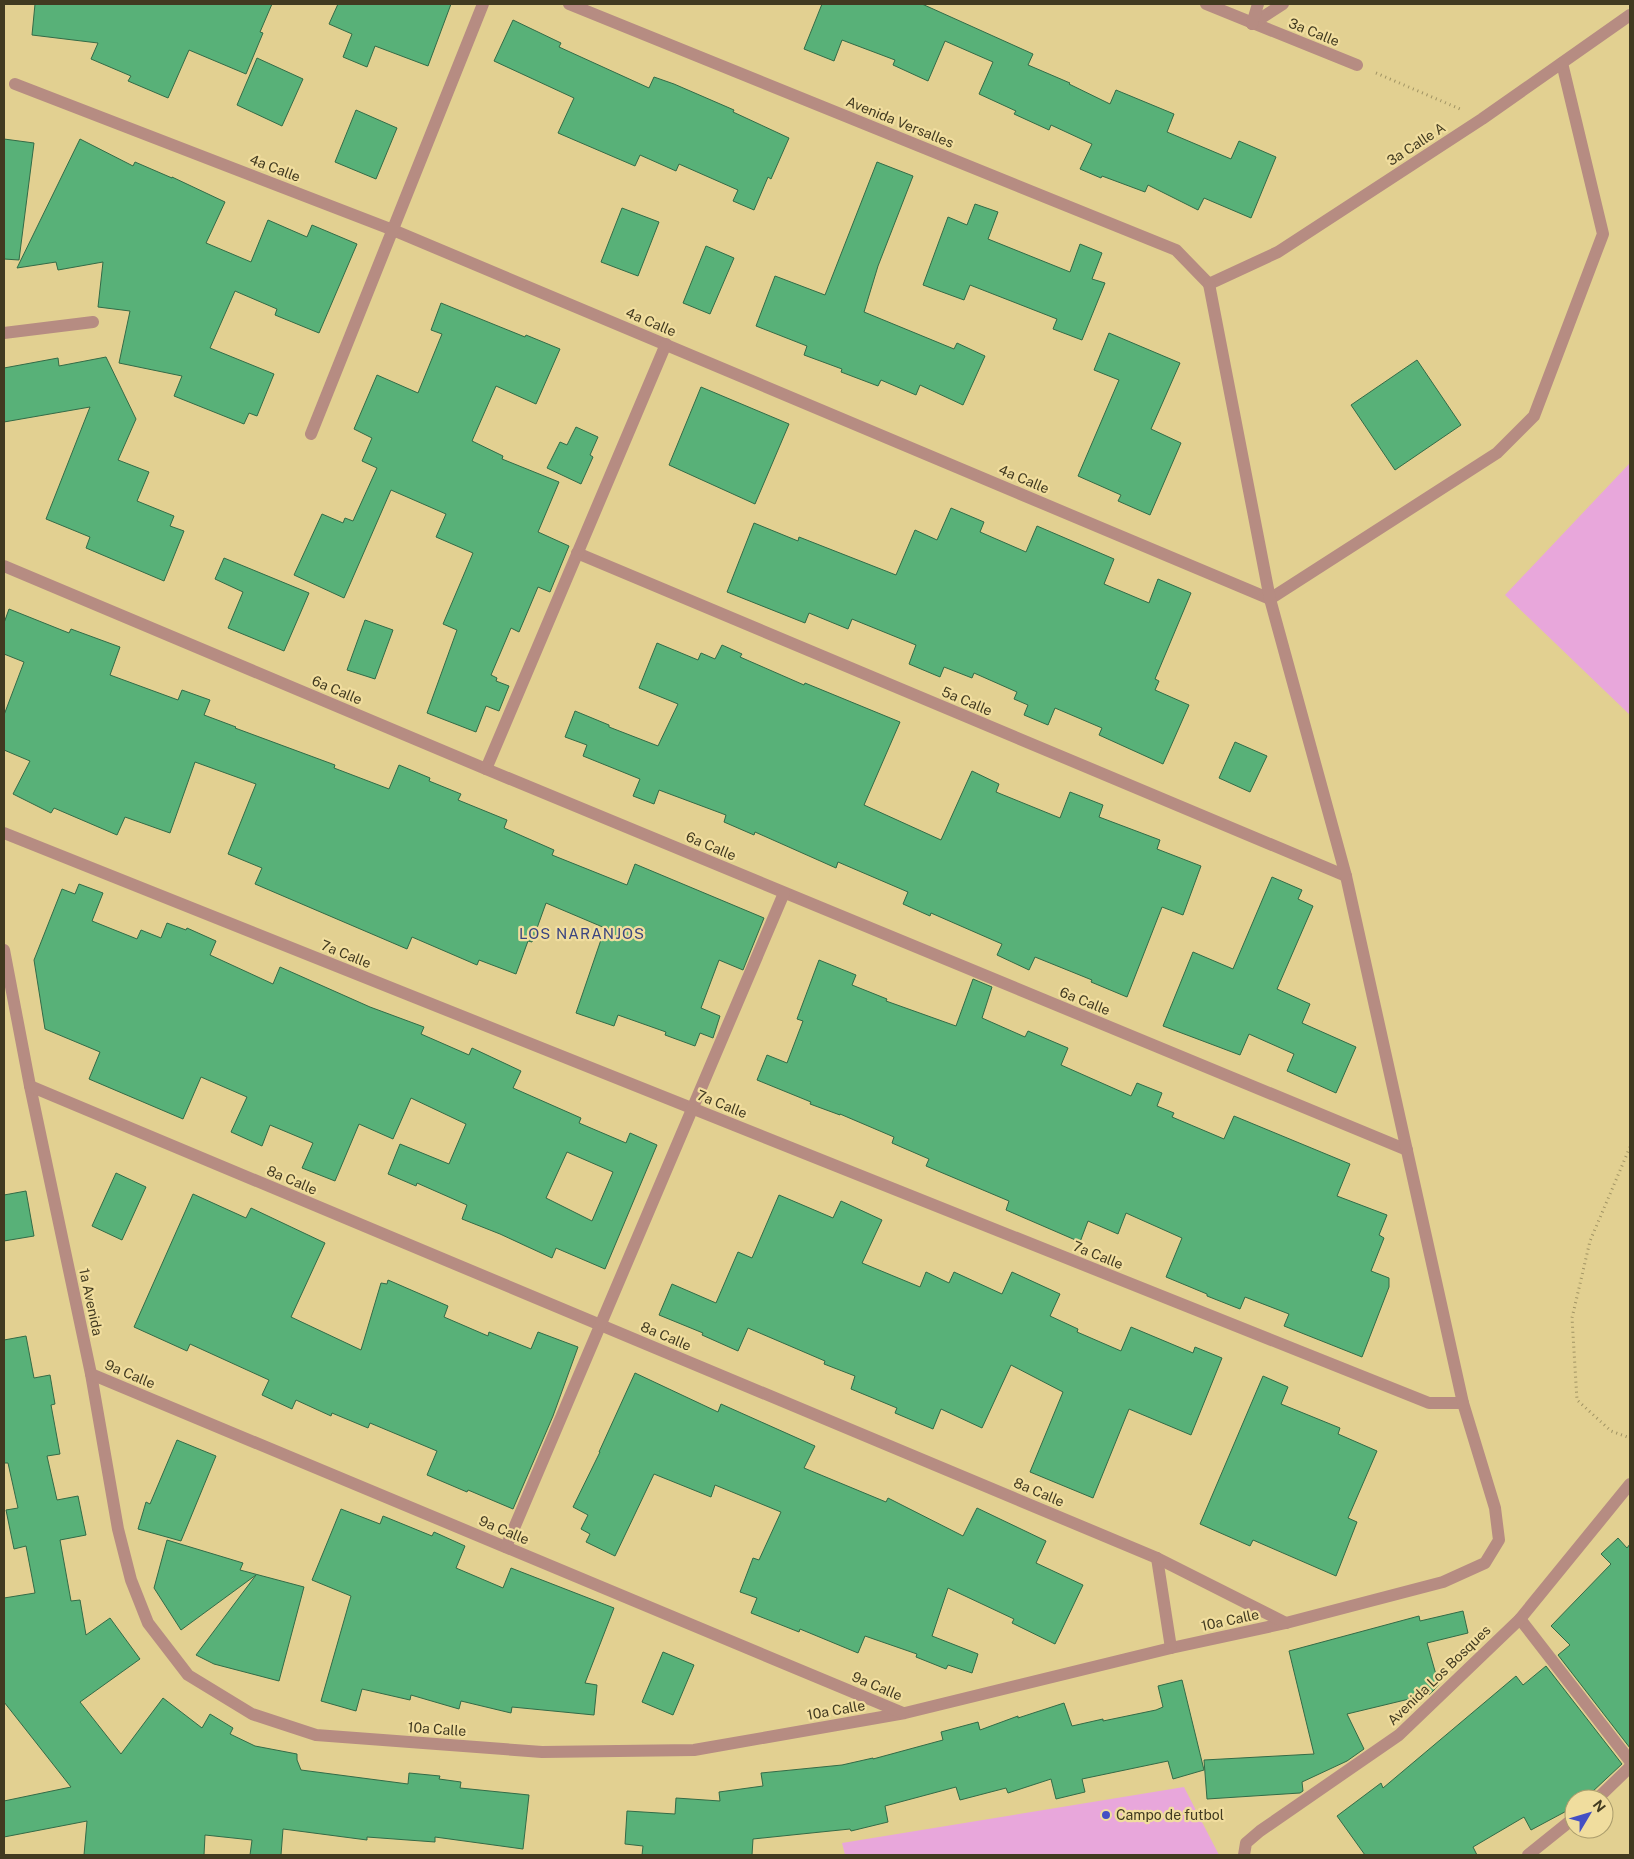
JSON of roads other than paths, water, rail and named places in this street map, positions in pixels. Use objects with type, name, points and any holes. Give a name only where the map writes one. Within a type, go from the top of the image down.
[{"type":"street","points":[[310,434],[394,230],[483,4]]},
{"type":"street","name":"Avenida Versalles","points":[[569,4],[1176,250],[1209,284]]},
{"type":"street","name":"3a Calle","points":[[1206,4],[1357,65]]},
{"type":"street","points":[[1252,24],[1258,4]]},
{"type":"street","points":[[1252,24],[1283,4]]},
{"type":"street","name":"3a Calle A","points":[[1209,284],[1278,252],[1482,119],[1630,15]]},
{"type":"street","points":[[1270,599],[1497,453],[1534,416],[1603,234],[1562,63]]},
{"type":"street","name":"4a Calle","points":[[15,84],[394,230],[1270,599]]},
{"type":"street","points":[[1209,284],[1270,599],[1346,876],[1463,1403]]},
{"type":"street","points":[[4,333],[93,322]]},
{"type":"street","points":[[486,769],[666,344]]},
{"type":"street","name":"5a Calle","points":[[577,553],[1346,876]]},
{"type":"street","name":"6a Calle","points":[[4,566],[486,769],[1407,1150]]},
{"type":"street","name":"7a Calle","points":[[4,833],[1429,1403],[1463,1403]]},
{"type":"street","points":[[506,1546],[784,893]]},
{"type":"street","name":"1a Avenida","points":[[4,950],[30,1086],[91,1374],[118,1530],[131,1580],[148,1623],[188,1675]]},
{"type":"street","name":"8a Calle","points":[[30,1086],[1157,1558],[1286,1623]]},
{"type":"street","name":"9a Calle","points":[[91,1374],[904,1713]]},
{"type":"street","name":"10a Calle","points":[[188,1675],[252,1714],[316,1735],[542,1752],[694,1750],[904,1713],[1171,1648],[1286,1623],[1443,1582],[1485,1563],[1499,1540],[1494,1508],[1463,1403]]},
{"type":"street","name":"Avenida Los Bosques","points":[[1244,1855],[1246,1843],[1260,1831],[1399,1735],[1520,1618],[1630,1484]]},
{"type":"street","points":[[1157,1558],[1171,1648]]},
{"type":"street","points":[[1520,1618],[1630,1761]]},
{"type":"street","points":[[1607,1789],[1630,1767]]},
{"type":"street","points":[[1528,1855],[1564,1826]]},
{"type":"place","name":"Campo de futbol","points":[[1106,1815]]},
{"type":"district","name":"LOS NARANJOS","points":[[582,933]]}]
